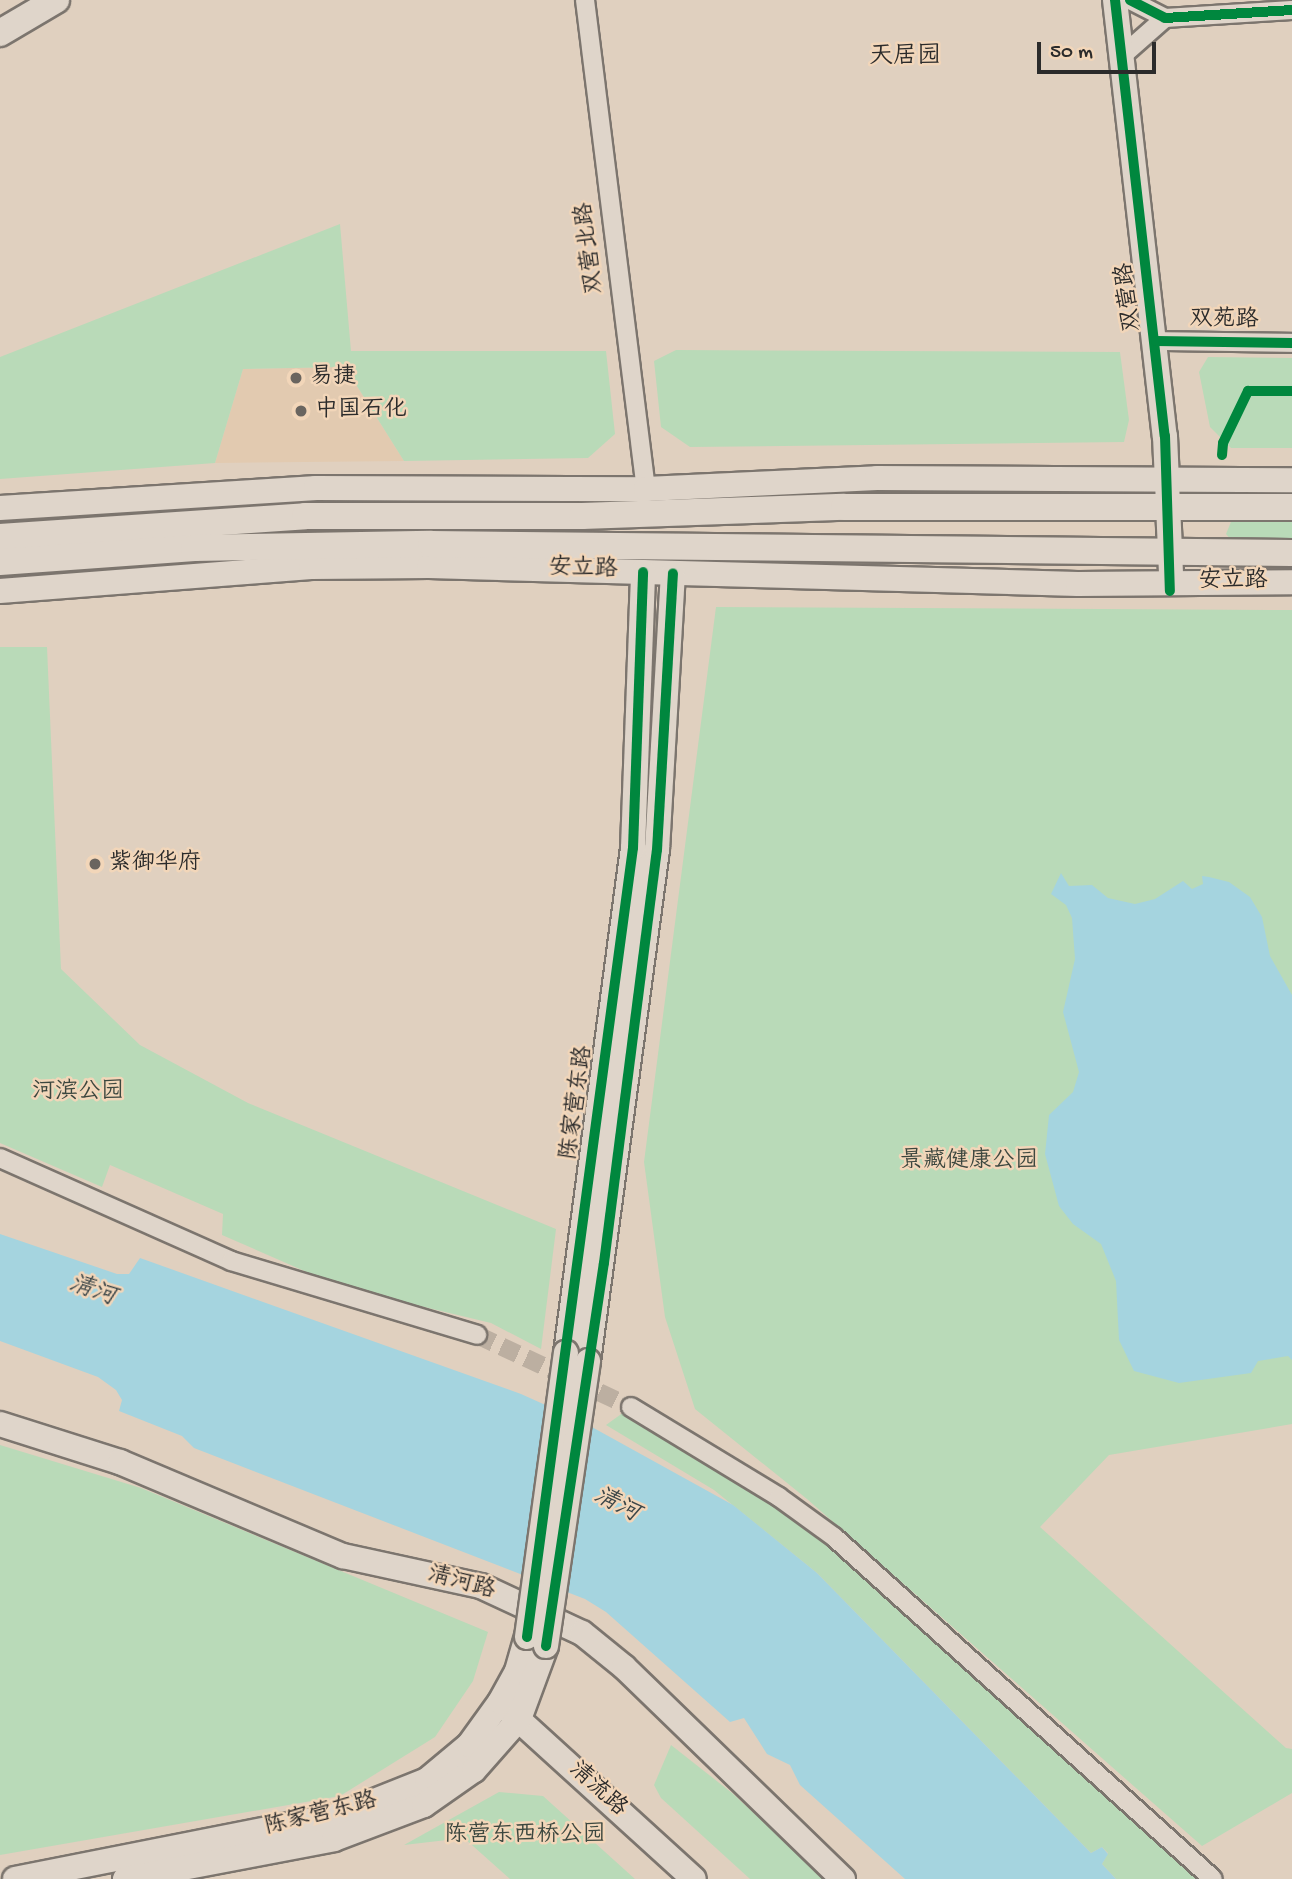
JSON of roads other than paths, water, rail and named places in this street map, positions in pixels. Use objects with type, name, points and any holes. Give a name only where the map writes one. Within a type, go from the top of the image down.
[{"type":"main road","points":[[0,33],[56,0]]},
{"type":"main road","points":[[0,537],[305,516],[1170,505],[1292,507]]},
{"type":"main road","name":"安立路","points":[[0,562],[194,548],[431,544],[1292,553]]},
{"type":"street","name":"双营北路","points":[[585,0],[646,489]]},
{"type":"street","name":"双营路","points":[[1115,0],[1156,341],[1169,479],[1170,586]]},
{"type":"street","points":[[1130,0],[1165,18],[1292,10]]},
{"type":"street","points":[[1123,55],[1165,18]]},
{"type":"street","name":"双苑路","points":[[1156,341],[1292,343]]},
{"type":"street","points":[[0,508],[316,488],[646,489],[877,478],[1292,480]]},
{"type":"street","name":"安立路","points":[[0,591],[311,567],[643,572],[1170,586],[1292,582]]},
{"type":"street","name":"陈家营东路","points":[[577,1357],[633,848],[643,572]]},
{"type":"street","name":"陈家营东路","points":[[125,1879],[334,1839],[390,1820],[424,1805],[474,1770],[519,1719],[536,1641],[577,1357],[657,850],[673,573]]},
{"type":"street","points":[[0,1158],[231,1261],[477,1335]]},
{"type":"street","points":[[632,1407],[779,1497],[834,1537],[1213,1879]]},
{"type":"street","name":"清河路","points":[[0,1424],[120,1462],[342,1556],[481,1586],[582,1633],[625,1667],[842,1879]]},
{"type":"street","name":"陈家营东路","points":[[15,1879],[341,1814],[391,1797],[450,1765],[500,1702],[536,1641]]},
{"type":"street","name":"清流路","points":[[500,1702],[694,1879]]},
{"type":"water","points":[[1061,873],[1069,886],[1092,885],[1108,898],[1135,904],[1155,899],[1183,881],[1192,889],[1203,884],[1202,876],[1209,877],[1229,882],[1250,897],[1262,917],[1270,956],[1292,995],[1292,1360],[1288,1356],[1258,1361],[1251,1373],[1179,1383],[1134,1371],[1119,1340],[1116,1281],[1101,1244],[1073,1224],[1059,1206],[1045,1154],[1049,1115],[1073,1092],[1079,1072],[1063,1012],[1075,959],[1072,918],[1066,905],[1051,894]]},
{"type":"water","name":"清河","points":[[0,1234],[117,1274],[129,1274],[140,1258],[521,1394],[581,1421],[733,1505],[817,1573],[1091,1853],[1102,1847],[1108,1854],[1102,1864],[1116,1879],[905,1879],[800,1785],[790,1765],[767,1754],[744,1718],[730,1722],[606,1612],[585,1599],[194,1448],[182,1436],[119,1411],[122,1400],[116,1390],[98,1377],[0,1341]]},
{"type":"tunnel","points":[[477,1335],[631,1407]]},
{"type":"place","name":"易捷","points":[[296,378]]},
{"type":"place","name":"中国石化","points":[[301,411]]},
{"type":"place","name":"紫御华府","points":[[95,864]]},
{"type":"district","name":"天居园","points":[[905,58]]},
{"type":"park label","name":"河滨公园","points":[[78,1093]]},
{"type":"park label","name":"景藏健康公园","points":[[969,1162]]},
{"type":"park label","name":"陈营东西桥公园","points":[[525,1836]]}]
